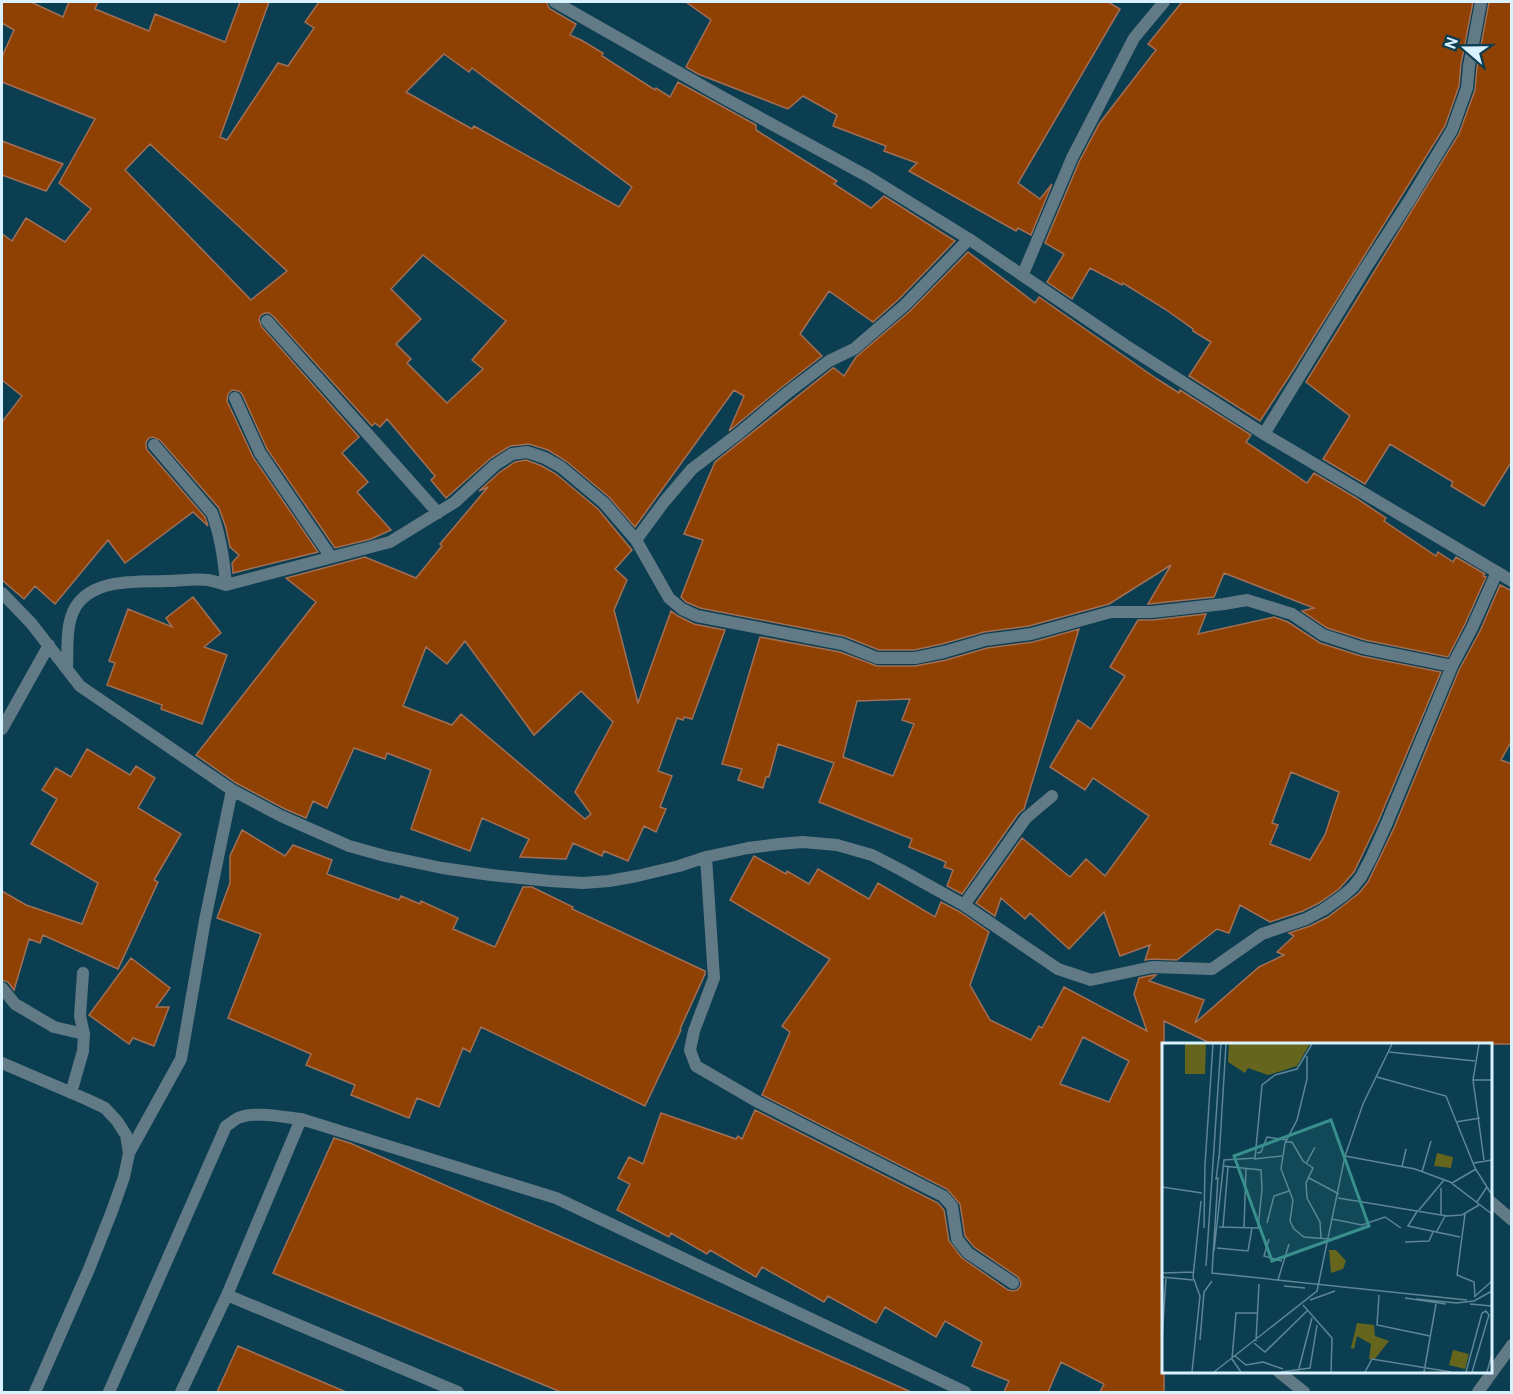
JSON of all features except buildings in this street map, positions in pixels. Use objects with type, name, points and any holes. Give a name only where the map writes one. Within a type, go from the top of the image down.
[{"type":"street","points":[[555,2],[867,176],[969,238],[1125,345],[1264,434],[1512,581]]},
{"type":"street","points":[[1023,274],[1077,148],[1134,38],[1164,2]]},
{"type":"street","points":[[1264,434],[1452,130],[1467,88],[1481,2]]},
{"type":"street","points":[[636,540],[664,502],[692,470],[829,361],[855,349],[905,305],[969,238]]},
{"type":"street","points":[[267,321],[438,513]]},
{"type":"street","points":[[235,398],[261,453],[331,557]]},
{"type":"street","points":[[154,445],[212,513],[224,555],[226,585]]},
{"type":"street","points":[[67,669],[70,620],[75,608],[90,592],[115,584],[140,581],[207,579],[226,585],[390,542],[455,502],[495,465],[512,454],[527,452],[545,458],[573,476],[604,503],[636,540],[669,598],[682,609],[697,616],[842,644],[877,658],[915,658],[985,640],[1031,634],[1111,612],[1152,612],[1247,600],[1293,614],[1323,635],[1363,648],[1452,666]]},
{"type":"street","points":[[2,593],[31,623],[80,686],[232,790],[281,816],[349,846],[442,868],[583,883],[609,881],[748,848],[803,842],[837,845],[872,855],[964,905],[1058,969],[1090,980],[1152,967],[1212,969],[1262,934],[1306,919],[1323,910],[1353,887],[1371,858],[1452,666],[1497,572]]},
{"type":"street","points":[[2,729],[49,645]]},
{"type":"street","points":[[35,1392],[112,1211],[124,1178],[129,1153],[181,1059],[205,920],[232,790]]},
{"type":"street","points":[[964,905],[1026,818],[1052,796]]},
{"type":"street","points":[[706,857],[714,978],[694,1031],[690,1050],[696,1066],[758,1102],[943,1196],[952,1206],[957,1239],[968,1253],[1013,1283]]},
{"type":"street","points":[[71,1093],[83,1050],[84,1034],[80,1016],[83,973]]},
{"type":"street","points":[[2,988],[15,1004],[54,1027],[84,1034]]},
{"type":"street","points":[[2,1063],[105,1108],[126,1135],[129,1153]]},
{"type":"street","points":[[109,1392],[226,1126],[239,1118],[253,1115],[300,1119],[556,1198],[965,1392]]},
{"type":"street","points":[[181,1392],[227,1295],[300,1119]]},
{"type":"street","points":[[1492,1202],[1512,1220]]},
{"type":"street","points":[[227,1295],[458,1392]]},
{"type":"street","points":[[1492,1373],[1512,1345]]},
{"type":"street","points":[[1281,1373],[1304,1392]]},
{"type":"street","points":[[1478,1392],[1492,1373]]}]
